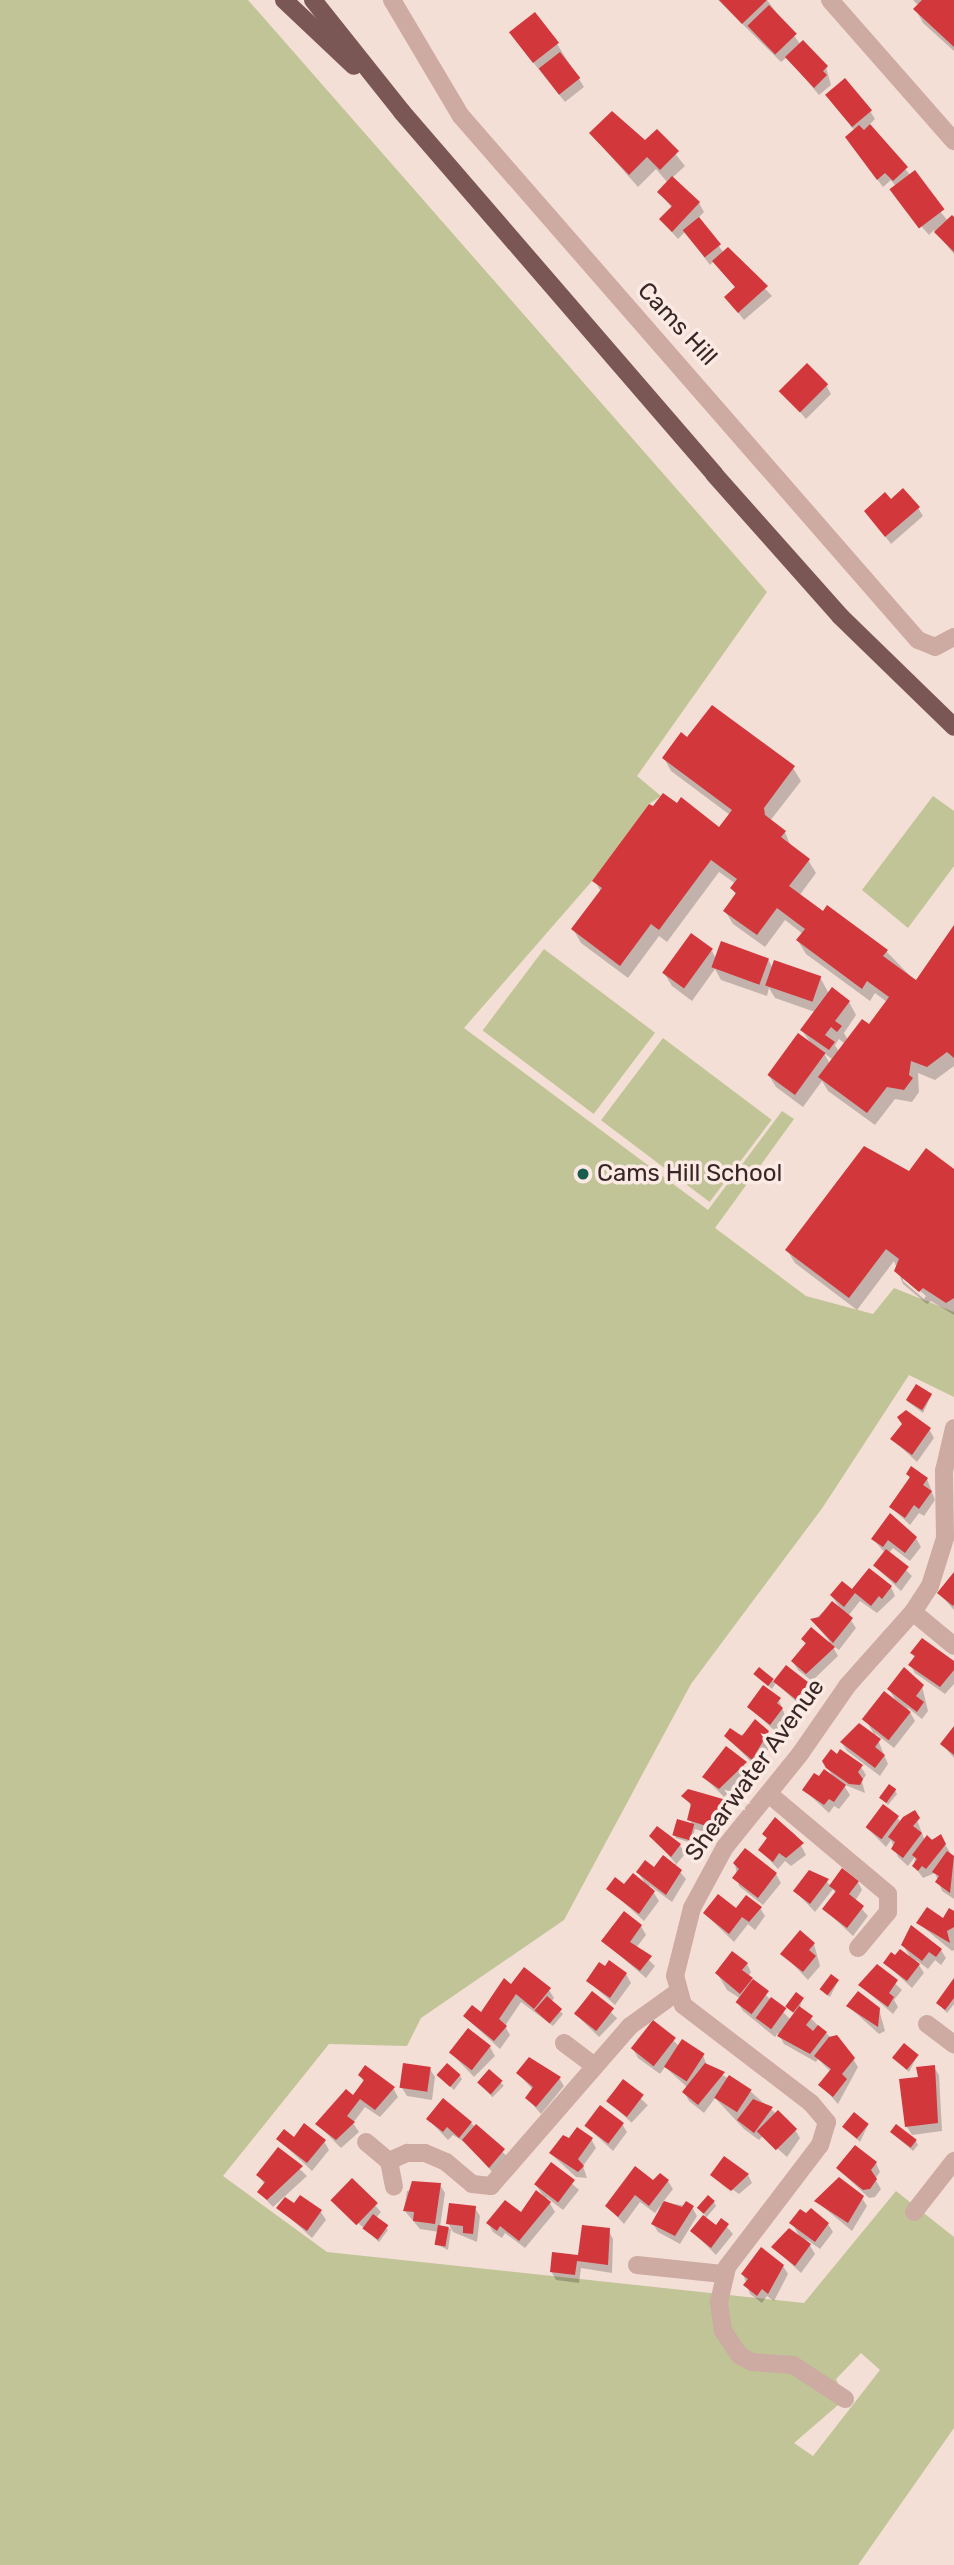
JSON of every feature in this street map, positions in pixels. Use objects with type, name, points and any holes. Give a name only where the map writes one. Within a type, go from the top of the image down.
[{"type":"main road","points":[[284,0],[402,112]]},
{"type":"main road","points":[[313,0],[402,112],[812,585],[908,687],[954,727]]},
{"type":"street","name":"Cams Hill","points":[[392,0],[461,116],[531,201],[713,400],[918,640],[935,647],[953,637]]},
{"type":"street","points":[[830,0],[954,141]]},
{"type":"street","name":"Shearwater Avenue","points":[[676,1993],[677,1956],[701,1886],[726,1847],[770,1795],[847,1686],[913,1612],[940,1561],[945,1538],[944,1471],[954,1428]]},
{"type":"street","points":[[913,1612],[954,1646]]},
{"type":"street","points":[[770,1795],[888,1894],[888,1912],[858,1948]]},
{"type":"street","points":[[389,2161],[407,2153],[425,2153],[446,2162],[472,2184],[492,2186],[511,2168],[593,2065],[642,2015],[676,1993],[697,2018],[811,2103],[827,2122],[820,2145],[723,2274],[720,2318],[740,2356],[752,2362],[793,2365],[845,2399]]},
{"type":"street","points":[[927,2024],[954,2044]]},
{"type":"street","points":[[564,2043],[593,2065]]},
{"type":"street","points":[[366,2142],[389,2161],[394,2186]]},
{"type":"street","points":[[914,2212],[954,2161]]},
{"type":"street","points":[[637,2265],[723,2274]]},
{"type":"green space","points":[[0,0],[248,0],[767,592],[637,776],[661,796],[649,804],[592,881],[464,1028],[708,1210],[782,1111],[794,1119],[715,1228],[806,1296],[873,1314],[894,1288],[954,1312],[954,1397],[909,1375],[823,1507],[691,1684],[564,1920],[421,2018],[407,2046],[329,2044],[223,2176],[327,2252],[804,2303],[896,2191],[954,2237],[954,2428],[858,2565],[0,2565]],"holes":[[[861,2353],[880,2370],[813,2456],[794,2443],[845,2399],[836,2379]]]},
{"type":"green space","points":[[933,796],[954,811],[954,866],[908,928],[862,890]]},
{"type":"green space","points":[[544,949],[655,1033],[594,1114],[483,1030]]},
{"type":"green space","points":[[663,1038],[772,1120],[710,1202],[601,1120]]},
{"type":"building","points":[[719,0],[767,0],[742,24]]},
{"type":"building","points":[[922,0],[954,0],[954,47],[913,9]]},
{"type":"building","points":[[769,5],[797,34],[775,55],[747,26]]},
{"type":"building","points":[[535,12],[559,43],[533,63],[509,32]]},
{"type":"building","points":[[803,40],[828,66],[823,71],[827,75],[814,88],[785,57]]},
{"type":"building","points":[[560,52],[580,78],[559,95],[539,69]]},
{"type":"building","points":[[845,78],[872,110],[852,127],[825,95]]},
{"type":"building","points":[[612,111],[645,140],[657,129],[679,151],[660,170],[647,157],[629,175],[589,133]]},
{"type":"building","points":[[870,124],[908,167],[893,181],[885,173],[877,180],[845,137],[859,125],[864,130]]},
{"type":"building","points":[[915,170],[944,209],[919,228],[889,189]]},
{"type":"building","points":[[672,176],[700,202],[672,232],[659,219],[672,206],[657,192]]},
{"type":"building","points":[[952,215],[954,217],[954,252],[934,232]]},
{"type":"building","points":[[699,217],[721,244],[705,257],[683,230]]},
{"type":"building","points":[[728,247],[768,286],[738,313],[724,297],[735,287],[712,261]]},
{"type":"building","points":[[807,363],[828,384],[800,412],[779,391]]},
{"type":"building","points":[[903,488],[920,507],[885,537],[864,511],[885,492],[891,499]]},
{"type":"building","points":[[712,705],[795,766],[764,808],[765,815],[786,831],[781,837],[810,859],[789,886],[823,911],[827,905],[888,950],[883,956],[916,980],[954,925],[954,1058],[947,1052],[927,1067],[911,1061],[909,1075],[913,1078],[904,1090],[887,1087],[867,1113],[818,1077],[862,1019],[869,1024],[889,997],[867,981],[862,989],[796,940],[805,929],[777,908],[757,935],[723,911],[736,893],[730,888],[737,879],[711,860],[659,930],[651,924],[620,966],[571,929],[602,888],[592,881],[649,804],[653,806],[663,793],[677,803],[681,797],[719,827],[732,810],[662,758],[681,732],[687,737]]},
{"type":"building","points":[[691,933],[713,949],[684,989],[662,973]]},
{"type":"building","points":[[721,941],[769,958],[759,985],[711,967]]},
{"type":"building","points":[[774,960],[821,976],[812,1002],[765,986]]},
{"type":"building","points":[[832,987],[850,1001],[835,1021],[842,1026],[837,1032],[831,1027],[825,1035],[835,1042],[829,1050],[800,1030]]},
{"type":"building","points":[[798,1033],[826,1053],[795,1095],[767,1075]]},
{"type":"building","points":[[864,1146],[909,1171],[926,1148],[954,1169],[954,1298],[946,1303],[923,1288],[919,1292],[894,1271],[899,1259],[886,1249],[849,1298],[785,1250]]},
{"type":"building","points":[[916,1384],[932,1394],[922,1410],[906,1400]]},
{"type":"building","points":[[906,1410],[931,1428],[912,1455],[890,1439],[902,1424],[897,1417]]},
{"type":"building","points":[[911,1466],[928,1478],[923,1485],[932,1491],[919,1509],[914,1505],[905,1518],[889,1507],[910,1477],[906,1474]]},
{"type":"building","points":[[890,1513],[917,1537],[905,1553],[888,1540],[883,1547],[871,1539]]},
{"type":"building","points":[[886,1549],[909,1567],[896,1583],[873,1566]]},
{"type":"building","points":[[869,1568],[892,1586],[882,1599],[879,1596],[871,1606],[855,1593],[844,1607],[830,1595],[842,1581],[852,1589]]},
{"type":"building","points":[[954,1572],[954,1604],[953,1606],[937,1593]]},
{"type":"building","points":[[832,1601],[853,1618],[833,1643],[810,1619],[819,1617]]},
{"type":"building","points":[[811,1627],[835,1647],[806,1674],[791,1661],[806,1643],[801,1639]]},
{"type":"building","points":[[922,1638],[954,1661],[954,1670],[940,1687],[908,1665],[915,1656],[910,1653]]},
{"type":"building","points":[[786,1665],[809,1683],[796,1699],[773,1682]]},
{"type":"building","points":[[759,1667],[774,1679],[768,1686],[753,1674]]},
{"type":"building","points":[[904,1667],[924,1685],[916,1696],[924,1702],[917,1712],[887,1689]]},
{"type":"building","points":[[763,1685],[781,1698],[777,1703],[783,1708],[770,1725],[747,1707]]},
{"type":"building","points":[[884,1691],[911,1712],[889,1740],[862,1719]]},
{"type":"building","points":[[755,1719],[769,1731],[752,1760],[724,1736],[730,1728],[742,1736]]},
{"type":"building","points":[[859,1723],[881,1739],[875,1747],[885,1755],[875,1768],[840,1742]]},
{"type":"building","points":[[954,1726],[954,1755],[940,1744]]},
{"type":"building","points":[[726,1746],[747,1762],[719,1789],[702,1777]]},
{"type":"building","points":[[831,1749],[837,1754],[840,1749],[863,1765],[858,1772],[863,1779],[860,1785],[849,1784],[826,1768],[822,1761]]},
{"type":"building","points":[[824,1769],[846,1785],[834,1802],[829,1799],[824,1805],[802,1790],[814,1773],[819,1776]]},
{"type":"building","points":[[889,1784],[896,1789],[886,1803],[879,1798]]},
{"type":"building","points":[[688,1789],[723,1799],[713,1828],[687,1820],[691,1804],[681,1796]]},
{"type":"building","points":[[883,1804],[899,1816],[882,1839],[866,1827]]},
{"type":"building","points":[[915,1810],[920,1818],[913,1826],[922,1833],[903,1858],[891,1849],[895,1842],[888,1837],[903,1817]]},
{"type":"building","points":[[775,1817],[804,1843],[786,1858],[779,1853],[773,1862],[758,1850],[767,1838],[762,1834]]},
{"type":"building","points":[[677,1819],[694,1824],[690,1840],[672,1835]]},
{"type":"building","points":[[657,1826],[681,1844],[671,1857],[649,1836]]},
{"type":"building","points":[[941,1834],[946,1844],[926,1869],[922,1866],[918,1871],[912,1866],[917,1859],[912,1855],[927,1835],[932,1840]]},
{"type":"building","points":[[745,1848],[777,1873],[758,1898],[732,1878],[739,1869],[733,1863]]},
{"type":"building","points":[[947,1851],[954,1856],[950,1893],[935,1882],[939,1876],[932,1872]]},
{"type":"building","points":[[663,1855],[682,1870],[666,1895],[636,1872],[645,1860],[654,1867]]},
{"type":"building","points":[[842,1868],[859,1881],[849,1894],[864,1906],[847,1928],[822,1909],[836,1891],[829,1886]]},
{"type":"building","points":[[809,1870],[829,1879],[810,1904],[793,1891]]},
{"type":"building","points":[[633,1873],[655,1891],[639,1914],[606,1889],[615,1877],[624,1884]]},
{"type":"building","points":[[718,1894],[736,1908],[746,1895],[762,1907],[749,1922],[742,1917],[729,1934],[703,1913]]},
{"type":"building","points":[[927,1907],[943,1918],[949,1908],[954,1911],[954,1927],[947,1931],[950,1943],[916,1923]]},
{"type":"building","points":[[624,1911],[642,1925],[630,1942],[652,1956],[640,1971],[601,1941]]},
{"type":"building","points":[[911,1925],[942,1949],[936,1957],[929,1952],[922,1961],[901,1945]]},
{"type":"building","points":[[800,1930],[815,1943],[809,1950],[816,1956],[803,1972],[780,1954]]},
{"type":"building","points":[[900,1949],[920,1964],[907,1981],[883,1963],[891,1952],[895,1955]]},
{"type":"building","points":[[732,1951],[748,1963],[742,1970],[753,1978],[740,1994],[715,1973]]},
{"type":"building","points":[[609,1960],[627,1973],[610,1998],[586,1981],[599,1962],[605,1966]]},
{"type":"building","points":[[877,1964],[898,1980],[889,1993],[894,1997],[888,2007],[858,1985]]},
{"type":"building","points":[[524,1967],[551,1988],[534,2009],[516,1994],[499,2019],[507,2026],[494,2041],[463,2016],[472,2005],[481,2012],[504,1978],[511,1984]]},
{"type":"building","points":[[831,1974],[839,1980],[828,1995],[820,1989]]},
{"type":"building","points":[[954,1978],[954,1998],[945,2010],[936,2003]]},
{"type":"building","points":[[753,1979],[769,1991],[752,2014],[736,2002]]},
{"type":"building","points":[[592,1991],[614,2008],[596,2031],[574,2014]]},
{"type":"building","points":[[858,1991],[880,2008],[878,2027],[846,2006]]},
{"type":"building","points":[[796,1992],[804,1998],[793,2012],[785,2006]]},
{"type":"building","points":[[547,1996],[562,2009],[550,2023],[535,2010]]},
{"type":"building","points":[[771,1997],[786,2008],[771,2029],[756,2018]]},
{"type":"building","points":[[799,2006],[813,2016],[806,2025],[813,2031],[818,2025],[827,2032],[810,2054],[777,2036]]},
{"type":"building","points":[[653,2020],[676,2038],[654,2066],[631,2048]]},
{"type":"building","points":[[468,2028],[491,2046],[472,2070],[449,2052]]},
{"type":"building","points":[[837,2035],[855,2058],[842,2074],[847,2079],[833,2097],[818,2085],[831,2069],[814,2056],[829,2037]]},
{"type":"building","points":[[682,2039],[705,2054],[687,2081],[664,2067]]},
{"type":"building","points":[[904,2043],[919,2055],[907,2070],[892,2058]]},
{"type":"building","points":[[529,2057],[561,2077],[536,2107],[525,2098],[533,2087],[516,2073]]},
{"type":"building","points":[[403,2063],[431,2067],[427,2092],[400,2088]]},
{"type":"building","points":[[447,2063],[461,2075],[450,2087],[437,2075]]},
{"type":"building","points":[[705,2063],[725,2072],[698,2105],[682,2092]]},
{"type":"building","points":[[365,2065],[395,2087],[375,2110],[360,2099],[347,2116],[355,2122],[336,2140],[315,2124],[346,2089],[353,2095],[364,2080],[358,2075]]},
{"type":"building","points":[[935,2065],[938,2123],[905,2127],[899,2079],[918,2077],[916,2067]]},
{"type":"building","points":[[489,2069],[503,2081],[491,2094],[477,2083]]},
{"type":"building","points":[[729,2075],[752,2090],[737,2112],[714,2098]]},
{"type":"building","points":[[623,2079],[644,2095],[627,2117],[606,2101]]},
{"type":"building","points":[[443,2098],[472,2122],[459,2138],[447,2127],[443,2132],[426,2119]]},
{"type":"building","points":[[753,2099],[773,2107],[754,2133],[737,2120]]},
{"type":"building","points":[[600,2105],[624,2123],[608,2144],[584,2126]]},
{"type":"building","points":[[778,2110],[797,2129],[776,2150],[757,2131]]},
{"type":"building","points":[[854,2112],[869,2124],[857,2139],[842,2127]]},
{"type":"building","points":[[304,2123],[326,2140],[307,2163],[276,2139],[284,2129],[294,2137]]},
{"type":"building","points":[[476,2124],[505,2149],[489,2168],[462,2140]]},
{"type":"building","points":[[896,2124],[917,2140],[911,2148],[890,2132]]},
{"type":"building","points":[[577,2127],[593,2138],[578,2159],[584,2166],[578,2172],[549,2153],[563,2135],[569,2138]]},
{"type":"building","points":[[855,2145],[877,2162],[871,2170],[877,2179],[870,2189],[863,2190],[836,2168]]},
{"type":"building","points":[[278,2147],[303,2166],[267,2200],[257,2192],[265,2182],[256,2175]]},
{"type":"building","points":[[724,2156],[749,2174],[731,2191],[710,2175]]},
{"type":"building","points":[[551,2162],[575,2180],[558,2202],[534,2184]]},
{"type":"building","points":[[635,2166],[653,2180],[660,2173],[669,2180],[649,2206],[635,2195],[618,2217],[605,2206]]},
{"type":"building","points":[[839,2177],[864,2196],[848,2223],[814,2201]]},
{"type":"building","points":[[352,2178],[378,2203],[356,2225],[330,2200]]},
{"type":"building","points":[[412,2181],[441,2183],[435,2224],[413,2221],[414,2212],[403,2211]]},
{"type":"building","points":[[536,2190],[551,2202],[519,2241],[500,2226],[497,2231],[486,2223],[505,2200],[521,2212]]},
{"type":"building","points":[[300,2195],[322,2210],[307,2231],[276,2208],[285,2197],[294,2203]]},
{"type":"building","points":[[708,2195],[715,2201],[704,2214],[697,2208]]},
{"type":"building","points":[[664,2201],[682,2207],[686,2201],[694,2206],[675,2236],[651,2224]]},
{"type":"building","points":[[449,2203],[476,2206],[473,2234],[463,2233],[463,2226],[446,2224]]},
{"type":"building","points":[[811,2208],[829,2223],[815,2242],[789,2223],[800,2209],[806,2213]]},
{"type":"building","points":[[373,2214],[388,2225],[378,2240],[362,2229]]},
{"type":"building","points":[[703,2215],[716,2225],[721,2218],[729,2224],[711,2248],[690,2231]]},
{"type":"building","points":[[438,2225],[449,2227],[445,2247],[435,2245]]},
{"type":"building","points":[[582,2225],[610,2228],[608,2265],[577,2261],[575,2275],[550,2272],[552,2252],[578,2255]]},
{"type":"building","points":[[789,2228],[811,2244],[795,2266],[771,2247]]},
{"type":"building","points":[[761,2247],[784,2265],[768,2294],[762,2289],[757,2296],[743,2285],[748,2279],[741,2274]]},
{"type":"place","name":"Cams Hill School","points":[[583,1174]]}]
